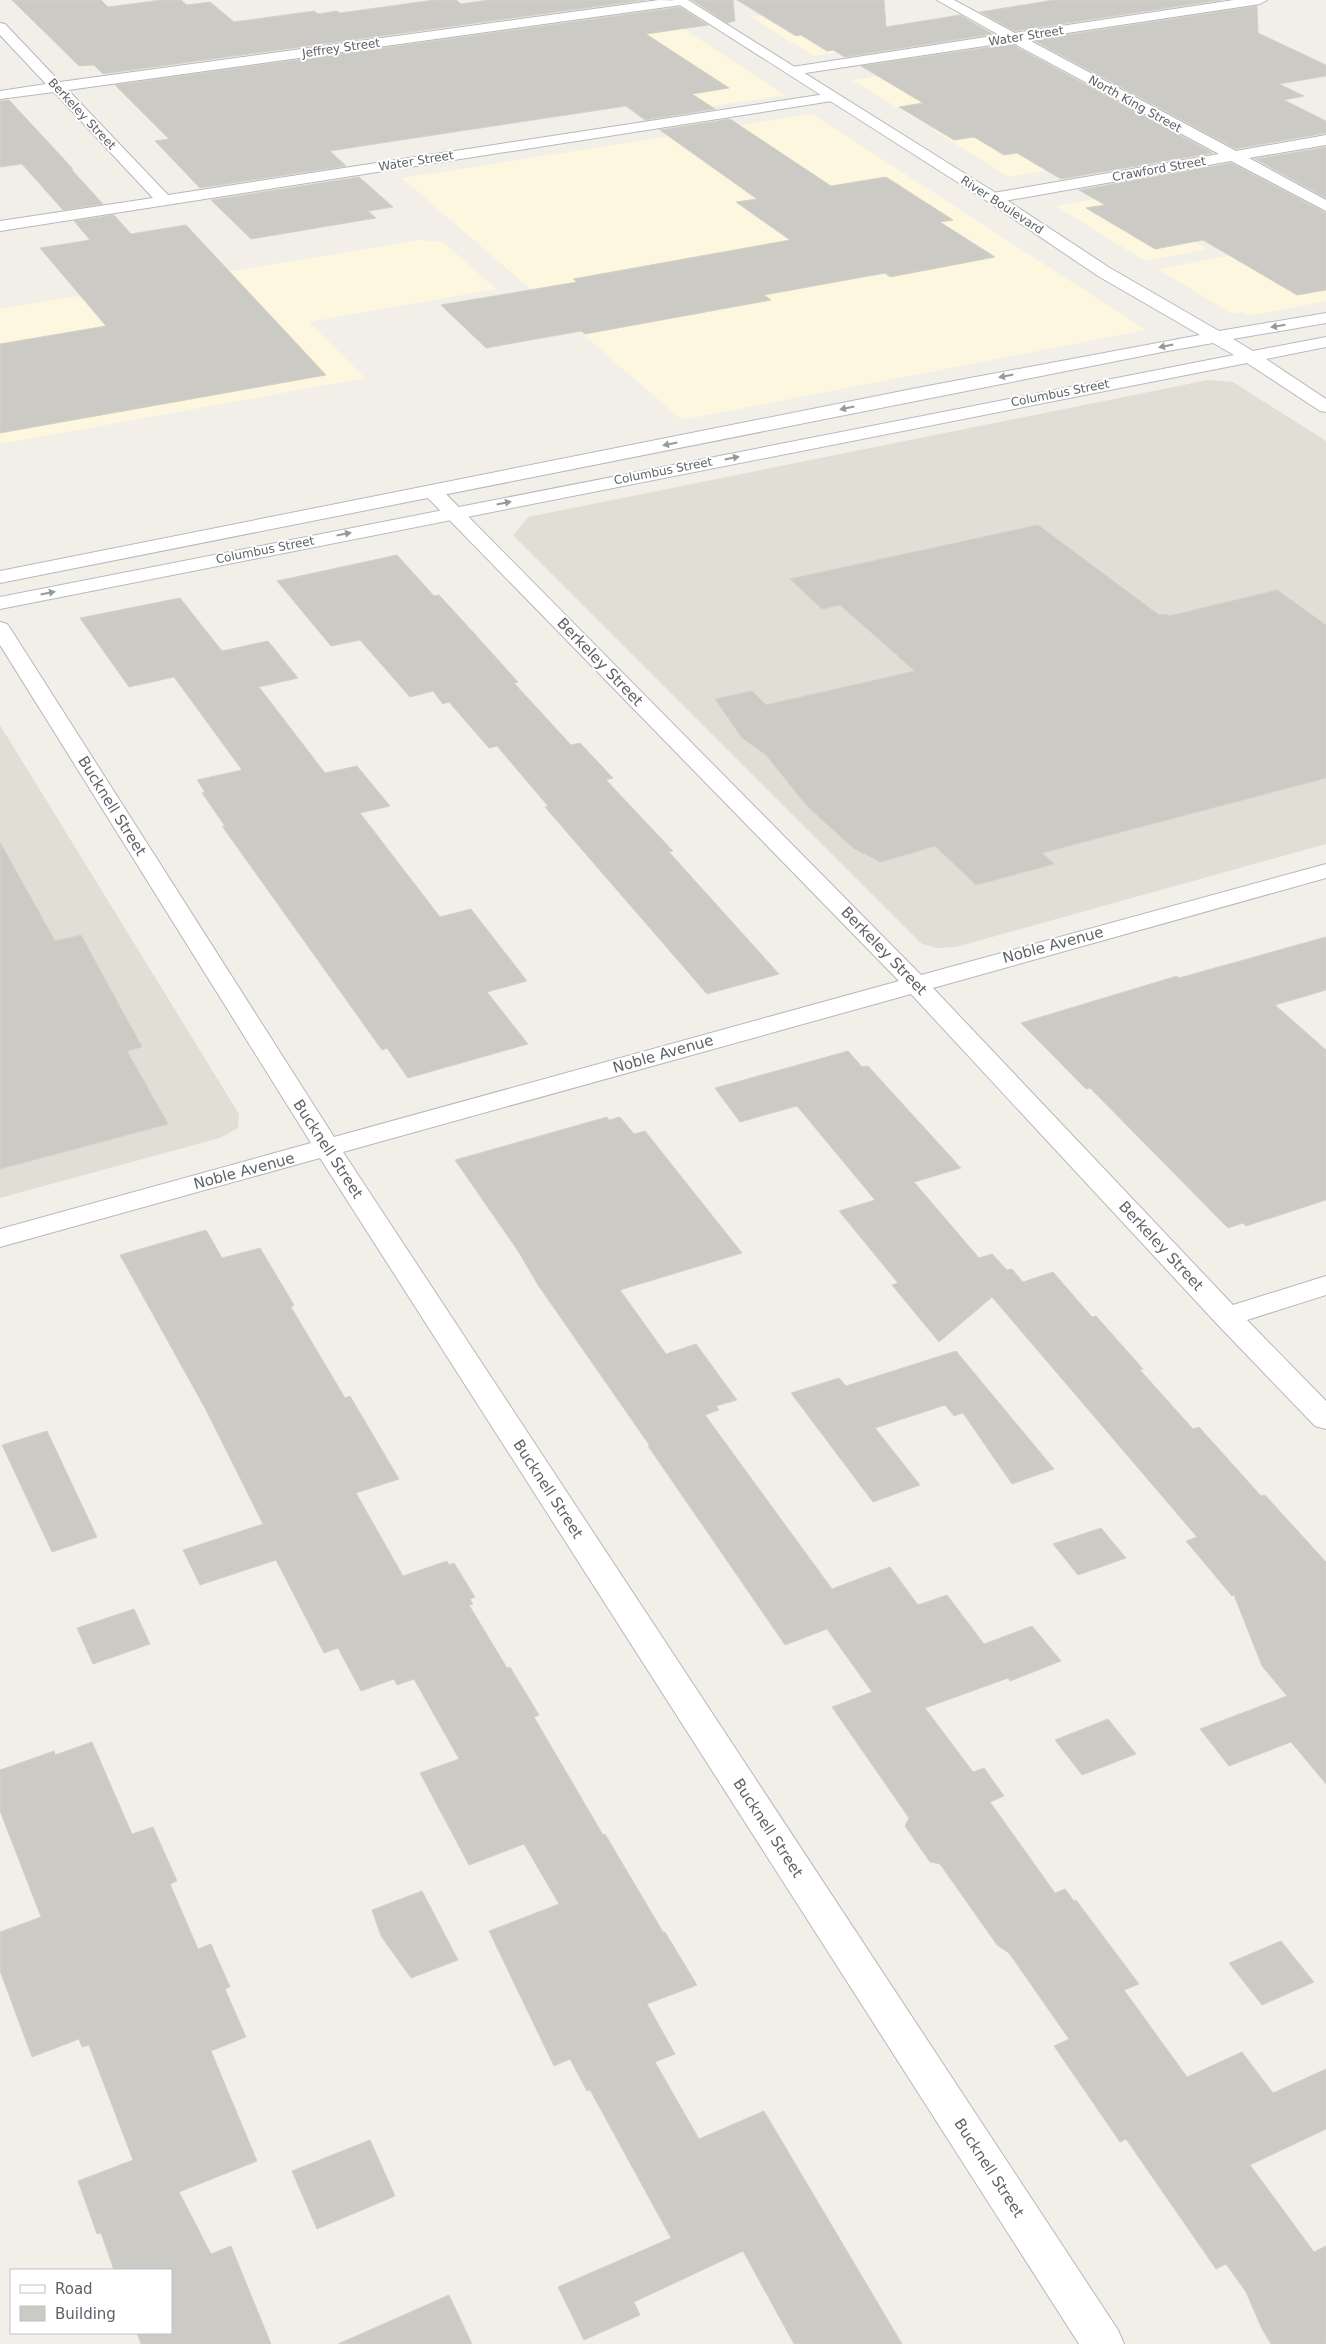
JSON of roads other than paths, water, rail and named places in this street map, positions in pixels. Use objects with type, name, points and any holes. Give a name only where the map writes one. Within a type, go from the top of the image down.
[{"type":"street","name":"North King Street","points":[[944,0],[1326,206]]},
{"type":"street","name":"Water Street","points":[[792,71],[1260,0]]},
{"type":"street","name":"River Boulevard","points":[[680,1],[993,198],[1104,272],[1249,356],[1326,407]]},
{"type":"street","name":"Jeffrey Street","points":[[0,96],[680,1]]},
{"type":"street","name":"Berkeley Street","points":[[0,27],[164,200]]},
{"type":"street","name":"Water Street","points":[[0,226],[832,97]]},
{"type":"street","name":"Crawford Street","points":[[993,198],[1326,140]]},
{"type":"street","name":"Columbus Street","points":[[0,577],[946,388],[1214,336],[1326,318]]},
{"type":"street","name":"Columbus Street","points":[[0,603],[454,512],[1326,342]]},
{"type":"street","name":"Berkeley Street","points":[[433,492],[915,983],[1228,1318],[1326,1419]]},
{"type":"street","name":"Bucknell Street","points":[[0,628],[327,1148],[1103,2344]]},
{"type":"street","name":"Noble Avenue","points":[[0,1238],[915,983],[1326,871]]},
{"type":"street","points":[[1228,1318],[1326,1285]]}]
